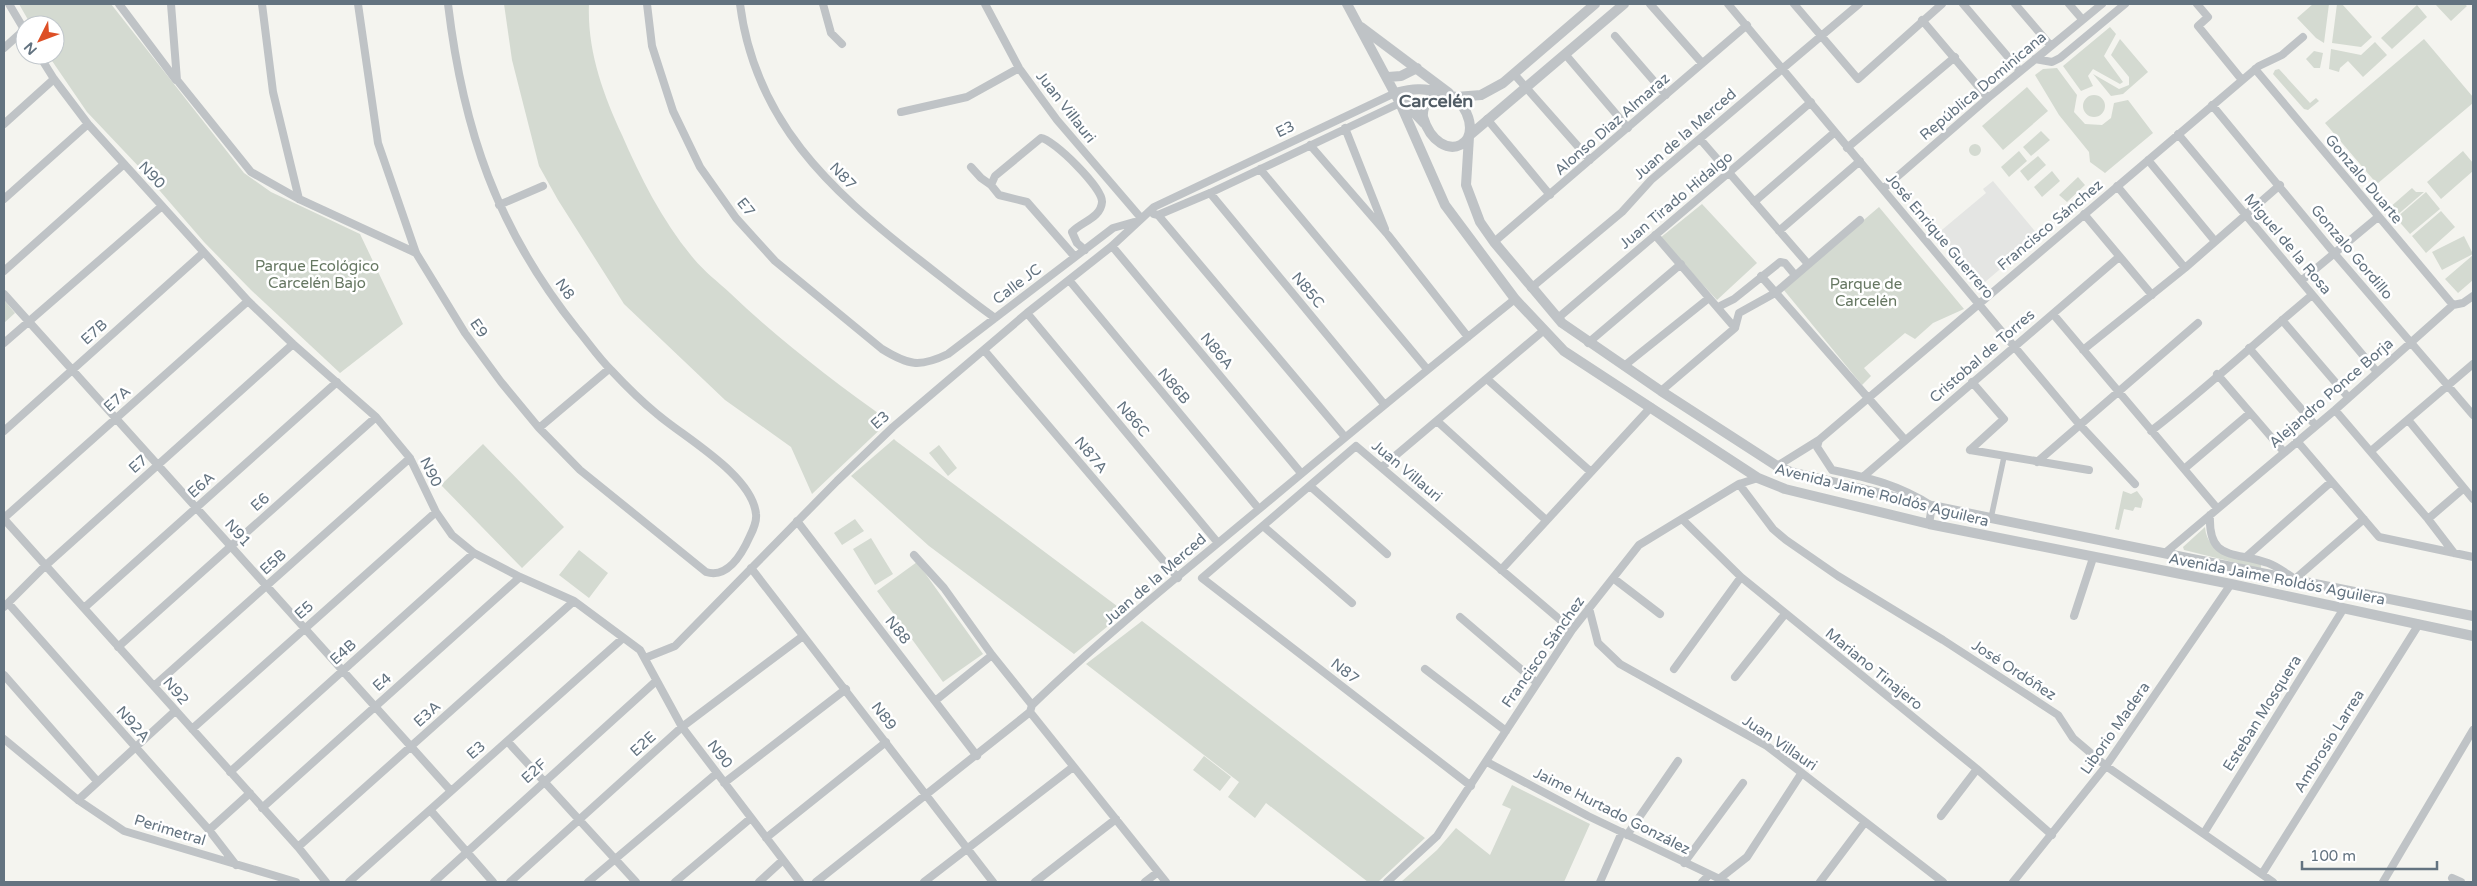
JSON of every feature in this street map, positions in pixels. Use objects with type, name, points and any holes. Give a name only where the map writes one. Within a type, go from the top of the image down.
[{"type":"street","points":[[8,4],[15,15]]},
{"type":"street","points":[[119,4],[251,172],[299,199],[416,253]]},
{"type":"street","points":[[171,4],[177,80]]},
{"type":"street","points":[[262,4],[273,92],[299,199]]},
{"type":"street","name":"E9","points":[[358,4],[378,143],[416,253],[465,333],[501,382],[539,428],[580,470],[706,572],[714,575],[723,572]]},
{"type":"street","name":"N8","points":[[448,4],[453,50],[472,132],[499,205],[521,249],[557,303],[609,369],[655,414],[738,479],[751,498],[756,515],[753,530],[738,557],[723,572]]},
{"type":"street","name":"E7","points":[[647,4],[652,46],[672,111],[700,167],[736,218],[775,261],[825,303],[882,349],[899,359],[914,364]]},
{"type":"street","name":"N87","points":[[740,4],[744,28],[760,81],[791,138],[833,188],[876,226],[995,318]]},
{"type":"street","points":[[823,4],[831,33],[842,44]]},
{"type":"street","name":"Juan Villauri","points":[[985,4],[1019,68],[1057,120],[1141,218]]},
{"type":"street","points":[[1347,4],[1359,25],[1417,68],[1449,95],[1469,116],[1469,136]]},
{"type":"street","name":"E3","points":[[645,658],[675,646],[797,521],[893,427],[1027,313],[1112,246],[1154,206],[1395,93],[1416,88],[1428,89],[1449,95],[1481,95],[1493,90],[1595,4]]},
{"type":"street","points":[[1400,103],[1407,105],[1425,124],[1434,139],[1446,146],[1461,145],[1487,119],[1624,4]]},
{"type":"street","points":[[1650,4],[1702,63]]},
{"type":"street","name":"José Enrique Guerrero","points":[[1728,4],[2079,424],[2134,484]]},
{"type":"street","points":[[1794,4],[1858,79],[1942,4]]},
{"type":"street","name":"Juan de la Merced","points":[[1531,288],[1622,212],[1639,192],[1859,4]]},
{"type":"street","points":[[1963,4],[2020,71]]},
{"type":"street","points":[[2015,4],[2051,46]]},
{"type":"street","points":[[2069,4],[2082,20]]},
{"type":"street","name":"República Dominicana","points":[[1883,189],[1988,98],[2102,4]]},
{"type":"street","points":[[2035,59],[2052,62],[2060,58],[2125,4]]},
{"type":"street","points":[[2197,4],[2208,17],[2198,26],[2242,80]]},
{"type":"street","points":[[1922,20],[1988,98]]},
{"type":"street","name":"Avenida Jaime Roldós Aguilera","points":[[1359,25],[1388,77],[1444,205],[1515,300],[1564,351],[1758,478],[1785,490],[1929,524],[2231,584],[2473,636]]},
{"type":"street","name":"Alonso Diaz Almaraz","points":[[1494,242],[1746,25]]},
{"type":"street","points":[[1615,36],[1666,95]]},
{"type":"street","name":"Francisco Sánchez","points":[[1777,466],[1819,440],[2255,69],[2282,55],[2303,37]]},
{"type":"street","points":[[4,48],[15,39]]},
{"type":"street","points":[[1565,54],[1628,128]]},
{"type":"street","points":[[1847,148],[1955,57]]},
{"type":"street","name":"N90","points":[[45,65],[88,124],[123,165],[248,301],[292,344],[376,417],[410,458],[436,512],[452,535],[474,553],[520,577],[574,600],[622,639],[640,650],[655,682],[682,727],[800,882]]},
{"type":"street","points":[[901,112],[967,97],[1019,68]]},
{"type":"street","points":[[1388,77],[1401,76],[1417,68]]},
{"type":"street","name":"Gonzalo Duarte","points":[[2255,69],[2454,305]]},
{"type":"street","points":[[1514,74],[1590,160]]},
{"type":"street","points":[[4,124],[54,79]]},
{"type":"street","points":[[1425,124],[1422,113],[1426,103],[1432,96],[1449,95]]},
{"type":"street","name":"Juan Tirado Hidalgo","points":[[1558,318],[1654,235],[1682,215],[1811,102]]},
{"type":"street","name":"E3","points":[[1141,218],[1158,215],[1210,193],[1400,103]]},
{"type":"street","name":"Gonzalo Gordillo","points":[[2212,105],[2280,185],[2334,253],[2473,415]]},
{"type":"street","points":[[1487,119],[1550,195]]},
{"type":"street","points":[[4,199],[88,124]]},
{"type":"street","points":[[1345,128],[1388,235]]},
{"type":"street","points":[[1754,202],[1836,132]]},
{"type":"street","name":"Miguel de la Rosa","points":[[2178,134],[2377,372]]},
{"type":"street","name":"Avenida Jaime Roldós Aguilera","points":[[1469,136],[1466,185],[1480,222],[1531,288],[1558,318],[1588,342],[1777,466],[1791,472],[1932,506],[2473,616]]},
{"type":"street","points":[[991,185],[995,176],[1035,142],[1041,138],[1047,138],[1094,184],[1100,195],[1102,202],[1096,213],[1072,232],[1077,243],[1085,250]]},
{"type":"street","points":[[1700,139],[1808,264]]},
{"type":"street","points":[[1310,145],[1388,235],[1468,337]]},
{"type":"street","points":[[2148,160],[2214,240]]},
{"type":"street","points":[[1779,232],[1860,161]]},
{"type":"street","points":[[4,272],[123,165]]},
{"type":"street","points":[[971,167],[999,194],[1027,202],[1074,257]]},
{"type":"street","points":[[1260,169],[1427,370]]},
{"type":"street","points":[[2083,350],[2152,295],[2280,185]]},
{"type":"street","points":[[499,205],[543,186]]},
{"type":"street","points":[[2117,186],[2184,268]]},
{"type":"street","name":"N85C","points":[[1210,193],[1384,404]]},
{"type":"street","points":[[4,343],[162,206]]},
{"type":"street","points":[[2084,214],[2118,257],[2152,295]]},
{"type":"street","points":[[1158,215],[1345,437]]},
{"type":"street","points":[[2301,281],[2378,217]]},
{"type":"street","name":"Calle JC","points":[[914,364],[930,362],[948,354],[1113,228],[1141,218]]},
{"type":"street","points":[[1661,391],[1735,328],[1738,316],[1751,305],[1775,293],[1860,220]]},
{"type":"street","points":[[1654,235],[1735,328]]},
{"type":"street","name":"N86A","points":[[1112,246],[1301,473]]},
{"type":"street","name":"E7B","points":[[4,431],[204,253]]},
{"type":"street","name":"Cristobal de Torres","points":[[1864,476],[2118,257]]},
{"type":"street","points":[[1718,307],[1734,299],[1782,261],[1795,275]]},
{"type":"street","points":[[1588,342],[1681,264]]},
{"type":"street","points":[[1761,276],[1867,399],[1905,440]]},
{"type":"street","name":"N86B","points":[[1069,280],[1259,509]]},
{"type":"street","name":"N91","points":[[4,294],[451,791]]},
{"type":"street","points":[[2151,431],[2195,396],[2217,374],[2312,294]]},
{"type":"street","name":"Alejandro Ponce Borja","points":[[2165,553],[2335,410],[2454,305],[2463,303],[2473,296]]},
{"type":"street","points":[[1624,366],[1709,298]]},
{"type":"street","points":[[1734,299],[1732,305],[1738,316]]},
{"type":"street","name":"Juan de la Merced","points":[[816,882],[977,756],[1031,709],[1070,669],[1218,543],[1384,404],[1515,300]]},
{"type":"street","name":"E7A","points":[[4,519],[248,301]]},
{"type":"street","name":"N86C","points":[[1027,313],[1218,543]]},
{"type":"street","points":[[2053,314],[2217,508]]},
{"type":"street","points":[[2282,320],[2348,397]]},
{"type":"street","points":[[2037,462],[2117,390],[2198,324]]},
{"type":"street","points":[[1382,467],[1544,331]]},
{"type":"street","name":"E7","points":[[6,605],[45,566],[292,344]]},
{"type":"street","points":[[2249,348],[2316,426]]},
{"type":"street","name":"N87A","points":[[984,350],[1178,578]]},
{"type":"street","points":[[2371,451],[2409,421],[2473,364]]},
{"type":"street","points":[[539,428],[609,369]]},
{"type":"street","points":[[2217,374],[2284,452]]},
{"type":"street","points":[[1487,379],[1591,472]]},
{"type":"street","name":"E6A","points":[[84,608],[337,382]]},
{"type":"street","points":[[1972,382],[2004,419],[1970,450],[2089,470]]},
{"type":"street","points":[[935,393],[941,400]]},
{"type":"street","points":[[1501,570],[1651,407]]},
{"type":"street","points":[[2335,410],[2428,519],[2454,553]]},
{"type":"street","points":[[2184,469],[2250,413]]},
{"type":"street","name":"E6","points":[[118,647],[376,417]]},
{"type":"street","points":[[1437,421],[1546,520]]},
{"type":"street","points":[[2409,421],[2473,499]]},
{"type":"street","points":[[1819,440],[1817,447],[1832,470],[1864,476],[1908,491],[1932,506],[1929,524]]},
{"type":"street","points":[[2298,441],[2379,537],[2473,557]]},
{"type":"street","name":"Juan Villauri","points":[[1202,578],[1356,446],[1572,630]]},
{"type":"street","points":[[1991,518],[2004,457]]},
{"type":"street","name":"E5B","points":[[154,686],[410,458]]},
{"type":"street","name":"Francisco Sánchez","points":[[1387,882],[1437,836],[1487,762],[1536,682],[1572,630],[1638,545],[1739,484],[1758,478]]},
{"type":"street","points":[[2246,558],[2331,482]]},
{"type":"street","name":"José Ordóñez","points":[[1739,484],[1773,529],[1786,540],[1838,576],[1943,640],[2058,715],[2073,738],[2106,766],[2204,832],[2273,882]]},
{"type":"street","points":[[1310,486],[1387,554]]},
{"type":"street","points":[[2428,519],[2464,488]]},
{"type":"street","name":"E5","points":[[192,729],[303,628],[436,512]]},
{"type":"street","points":[[2210,515],[2210,536],[2215,545],[2224,551],[2270,563],[2295,579],[2364,519]]},
{"type":"street","name":"N92","points":[[4,519],[154,686],[174,712],[192,729],[298,847],[326,882]]},
{"type":"street","name":"Mariano Tinajero","points":[[1682,519],[1741,577],[1977,769],[2052,835]]},
{"type":"street","name":"N88","points":[[797,521],[977,756]]},
{"type":"street","points":[[2004,540],[2007,521]]},
{"type":"street","points":[[1263,526],[1352,603]]},
{"type":"street","name":"E4B","points":[[230,772],[474,553]]},
{"type":"street","points":[[914,555],[944,588],[1073,767],[1166,882]]},
{"type":"street","points":[[2074,616],[2093,558]]},
{"type":"street","name":"N89","points":[[751,568],[993,882]]},
{"type":"street","name":"E4","points":[[262,808],[520,577]]},
{"type":"street","points":[[1674,669],[1741,577]]},
{"type":"street","name":"N87","points":[[1202,578],[1471,786]]},
{"type":"street","points":[[1613,578],[1660,614]]},
{"type":"street","name":"Liborio Madera","points":[[2013,882],[2106,766],[2231,584]]},
{"type":"street","name":"E3A","points":[[298,847],[574,600]]},
{"type":"street","name":"N92A","points":[[6,605],[209,830],[236,864]]},
{"type":"street","name":"Juan Villauri","points":[[1589,608],[1598,643],[1620,664],[1766,746],[1943,882]]},
{"type":"street","name":"Esteban Mosquera","points":[[2204,832],[2344,608]]},
{"type":"street","points":[[1735,677],[1785,614]]},
{"type":"street","points":[[1460,617],[1536,682]]},
{"type":"street","name":"Ambrosio Larrea","points":[[2262,874],[2419,624]]},
{"type":"street","name":"E2E","points":[[510,882],[682,727],[803,636]]},
{"type":"street","name":"E3","points":[[349,882],[622,639]]},
{"type":"street","points":[[936,701],[992,655]]},
{"type":"street","points":[[1425,669],[1506,731]]},
{"type":"street","points":[[4,675],[97,781]]},
{"type":"street","name":"E2F","points":[[434,882],[655,682]]},
{"type":"street","points":[[724,782],[846,689]]},
{"type":"street","points":[[78,800],[174,712]]},
{"type":"street","points":[[2383,882],[2473,730]]},
{"type":"street","name":"Perimetral","points":[[4,739],[78,800],[124,831],[296,882]]},
{"type":"street","points":[[508,742],[578,821],[636,882]]},
{"type":"street","points":[[766,838],[886,742]]},
{"type":"street","points":[[1600,882],[1624,833],[1678,761]]},
{"type":"street","name":"Jaime Hurtado González","points":[[1487,762],[1722,881]]},
{"type":"street","points":[[924,882],[1073,767]]},
{"type":"street","points":[[1941,816],[1977,769]]},
{"type":"street","points":[[588,882],[717,773]]},
{"type":"street","points":[[1722,881],[1747,856],[1801,774]]},
{"type":"street","points":[[1684,863],[1743,783]]},
{"type":"street","points":[[209,830],[250,793]]},
{"type":"street","points":[[431,811],[493,882]]},
{"type":"street","points":[[675,882],[751,818]]},
{"type":"street","points":[[1035,882],[1116,819]]},
{"type":"street","points":[[1820,882],[1865,822]]},
{"type":"street","points":[[759,882],[783,860]]},
{"type":"street","points":[[1145,882],[1158,872]]},
{"type":"street","points":[[1702,882],[1709,875]]},
{"type":"street","points":[[2452,878],[2461,882]]},
{"type":"shaded area","points":[[1993,181],[2039,236],[1985,282],[1978,274],[1975,276],[1937,234],[1986,193],[1983,189]]},
{"type":"green space","name":"Parque Ecológico Carcelén Bajo","points":[[19,4],[111,4],[244,173],[271,192],[360,234],[403,324],[340,373],[251,290],[204,242],[141,169],[87,112],[55,65],[65,65],[65,15],[25,15]]},
{"type":"green space","points":[[504,4],[589,4],[591,38],[603,88],[645,184],[672,230],[702,268],[787,344],[889,421],[812,494],[791,447],[725,400],[624,304],[558,200],[539,166],[512,60]]},
{"type":"green space","points":[[2313,4],[2329,4],[2324,43],[2316,38],[2297,18]]},
{"type":"green space","points":[[2337,4],[2342,4],[2372,37],[2361,47],[2332,43]]},
{"type":"green space","points":[[2435,4],[2464,4],[2467,6],[2451,21]]},
{"type":"green space","points":[[2417,5],[2427,17],[2392,49],[2381,38]]},
{"type":"green space","points":[[2110,27],[2116,34],[2104,56],[2123,82],[2120,84],[2093,69],[2088,76],[2093,86],[2081,91],[2063,66]]},
{"type":"green space","points":[[2120,39],[2148,72],[2123,94],[2111,96],[2093,74],[2119,89],[2129,85],[2129,77],[2111,55]]},
{"type":"green space","points":[[2424,39],[2473,97],[2473,103],[2377,184],[2325,123]]},
{"type":"green space","points":[[2375,42],[2387,55],[2363,77],[2348,61],[2340,68],[2339,72],[2329,69],[2331,49],[2361,55]]},
{"type":"green space","points":[[2314,51],[2323,53],[2320,68],[2314,68],[2306,59]]},
{"type":"green space","points":[[2057,68],[2077,95],[2074,112],[2085,124],[2102,125],[2111,118],[2114,103],[2128,100],[2153,133],[2105,173],[2090,162],[2089,152],[2059,115],[2035,75],[2043,69]]},
{"type":"green space","points":[[2279,69],[2310,103],[2316,98],[2319,101],[2308,110],[2304,109],[2273,74],[2275,70]]},
{"type":"green space","points":[[2027,87],[2048,111],[2003,150],[1982,126]]},
{"type":"green space","points":[[2094,95],[2102,98],[2105,106],[2102,114],[2094,117],[2086,114],[2083,106],[2086,98]]},
{"type":"green space","points":[[2041,131],[2050,140],[2031,156],[2023,147]]},
{"type":"green space","points":[[1973,144],[1977,144],[1981,150],[1977,156],[1973,156],[1969,152],[1969,148]]},
{"type":"green space","points":[[2019,151],[2027,161],[2009,177],[2001,167]]},
{"type":"green space","points":[[2463,151],[2473,163],[2473,171],[2441,199],[2427,182]]},
{"type":"green space","points":[[2038,156],[2046,165],[2028,181],[2020,171]]},
{"type":"green space","points":[[2052,171],[2060,181],[2042,197],[2034,187]]},
{"type":"green space","points":[[2078,177],[2085,185],[2067,202],[2059,195]]},
{"type":"green space","points":[[2412,188],[2416,192],[2424,192],[2395,217],[2388,209]]},
{"type":"green space","points":[[2426,192],[2440,209],[2410,234],[2396,218]]},
{"type":"green space","points":[[1702,204],[1757,263],[1717,300],[1660,238]]},
{"type":"green space","name":"Parque de Carcelén","points":[[1879,207],[1964,309],[1933,323],[1915,339],[1905,333],[1864,368],[1871,376],[1862,385],[1783,289]]},
{"type":"green space","points":[[2441,211],[2455,227],[2426,253],[2412,236]]},
{"type":"green space","points":[[2464,236],[2473,254],[2442,270],[2432,252]]},
{"type":"green space","points":[[2473,255],[2473,280],[2458,293],[2445,279]]},
{"type":"green space","points":[[4,300],[15,313],[4,323]]},
{"type":"green space","points":[[894,439],[1125,612],[1074,654],[929,546],[851,476]]},
{"type":"green space","points":[[483,444],[564,527],[522,568],[441,485]]},
{"type":"green space","points":[[939,445],[957,468],[948,476],[929,453]]},
{"type":"green space","points":[[2123,491],[2131,494],[2137,491],[2143,499],[2141,508],[2135,507],[2133,511],[2124,509],[2119,530],[2115,529]]},
{"type":"green space","points":[[855,519],[864,531],[842,545],[834,533]]},
{"type":"green space","points":[[2205,527],[2211,544],[2225,554],[2261,564],[2261,569],[2184,550],[2183,547]]},
{"type":"green space","points":[[871,538],[893,574],[875,585],[853,549]]},
{"type":"green space","points":[[579,550],[608,573],[589,598],[559,575]]},
{"type":"green space","points":[[917,562],[983,654],[943,682],[877,591]]},
{"type":"green space","points":[[1142,621],[1425,838],[1378,882],[1368,882],[1266,803],[1255,818],[1228,797],[1239,782],[1086,664]]},
{"type":"green space","points":[[1204,756],[1231,777],[1220,791],[1193,770]]},
{"type":"green space","points":[[1512,785],[1590,824],[1564,882],[1401,882],[1437,850],[1456,828],[1490,855],[1511,809],[1502,805]]},
{"type":"district","name":"Carcelén","points":[[1436,101]]}]
